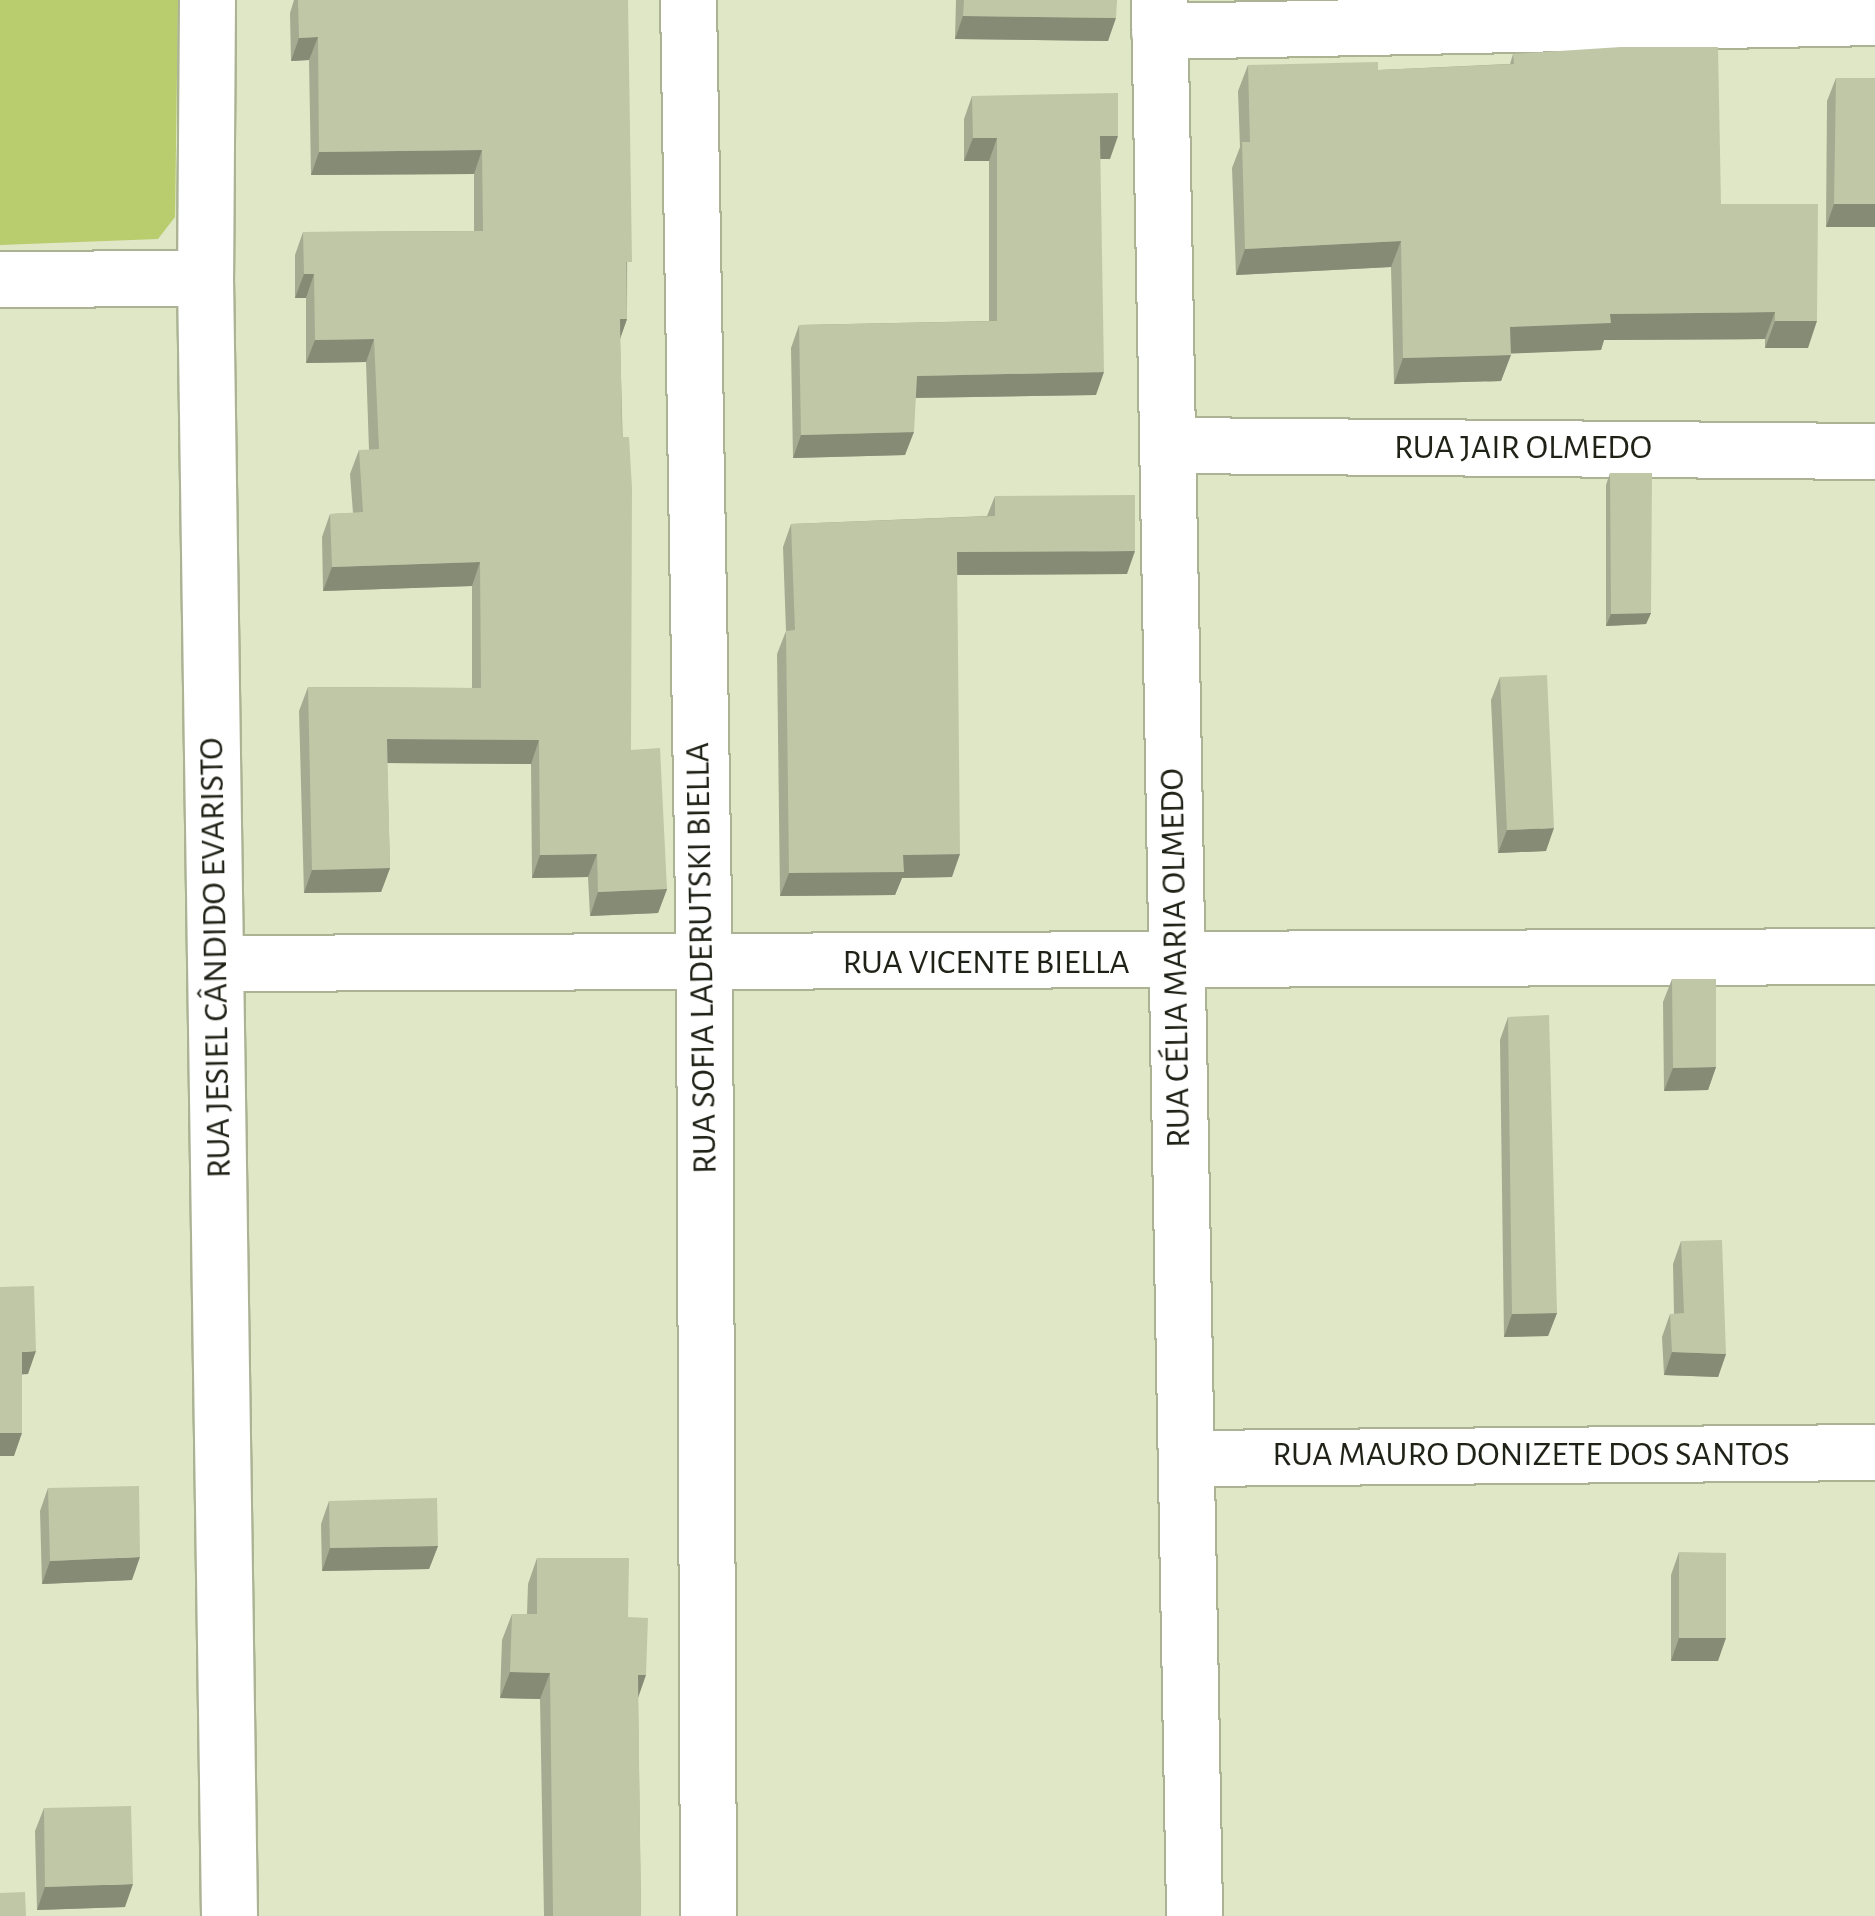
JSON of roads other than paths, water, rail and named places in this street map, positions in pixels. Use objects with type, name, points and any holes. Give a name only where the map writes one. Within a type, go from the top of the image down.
[{"type":"street","name":"RUA JESIEL CÂNDIDO EVARISTO","points":[[208,0],[205,278],[229,1916]]},
{"type":"street","name":"RUA SOFIA LADERUTSKI BIELLA","points":[[688,0],[704,962],[708,1916]]},
{"type":"street","points":[[1159,16],[1875,17]]},
{"type":"street","name":"RUA CÉLIA MARIA OLMEDO","points":[[1159,16],[1171,445],[1174,964],[1188,1458],[1194,1916]]},
{"type":"street","points":[[0,279],[205,278]]},
{"type":"street","name":"RUA JAIR OLMEDO","points":[[1171,445],[1875,451]]},
{"type":"street","name":"RUA VICENTE BIELLA","points":[[217,963],[1174,964],[1875,956]]},
{"type":"street","name":"RUA MAURO DONIZETE DOS SANTOS","points":[[1188,1458],[1875,1452]]}]
